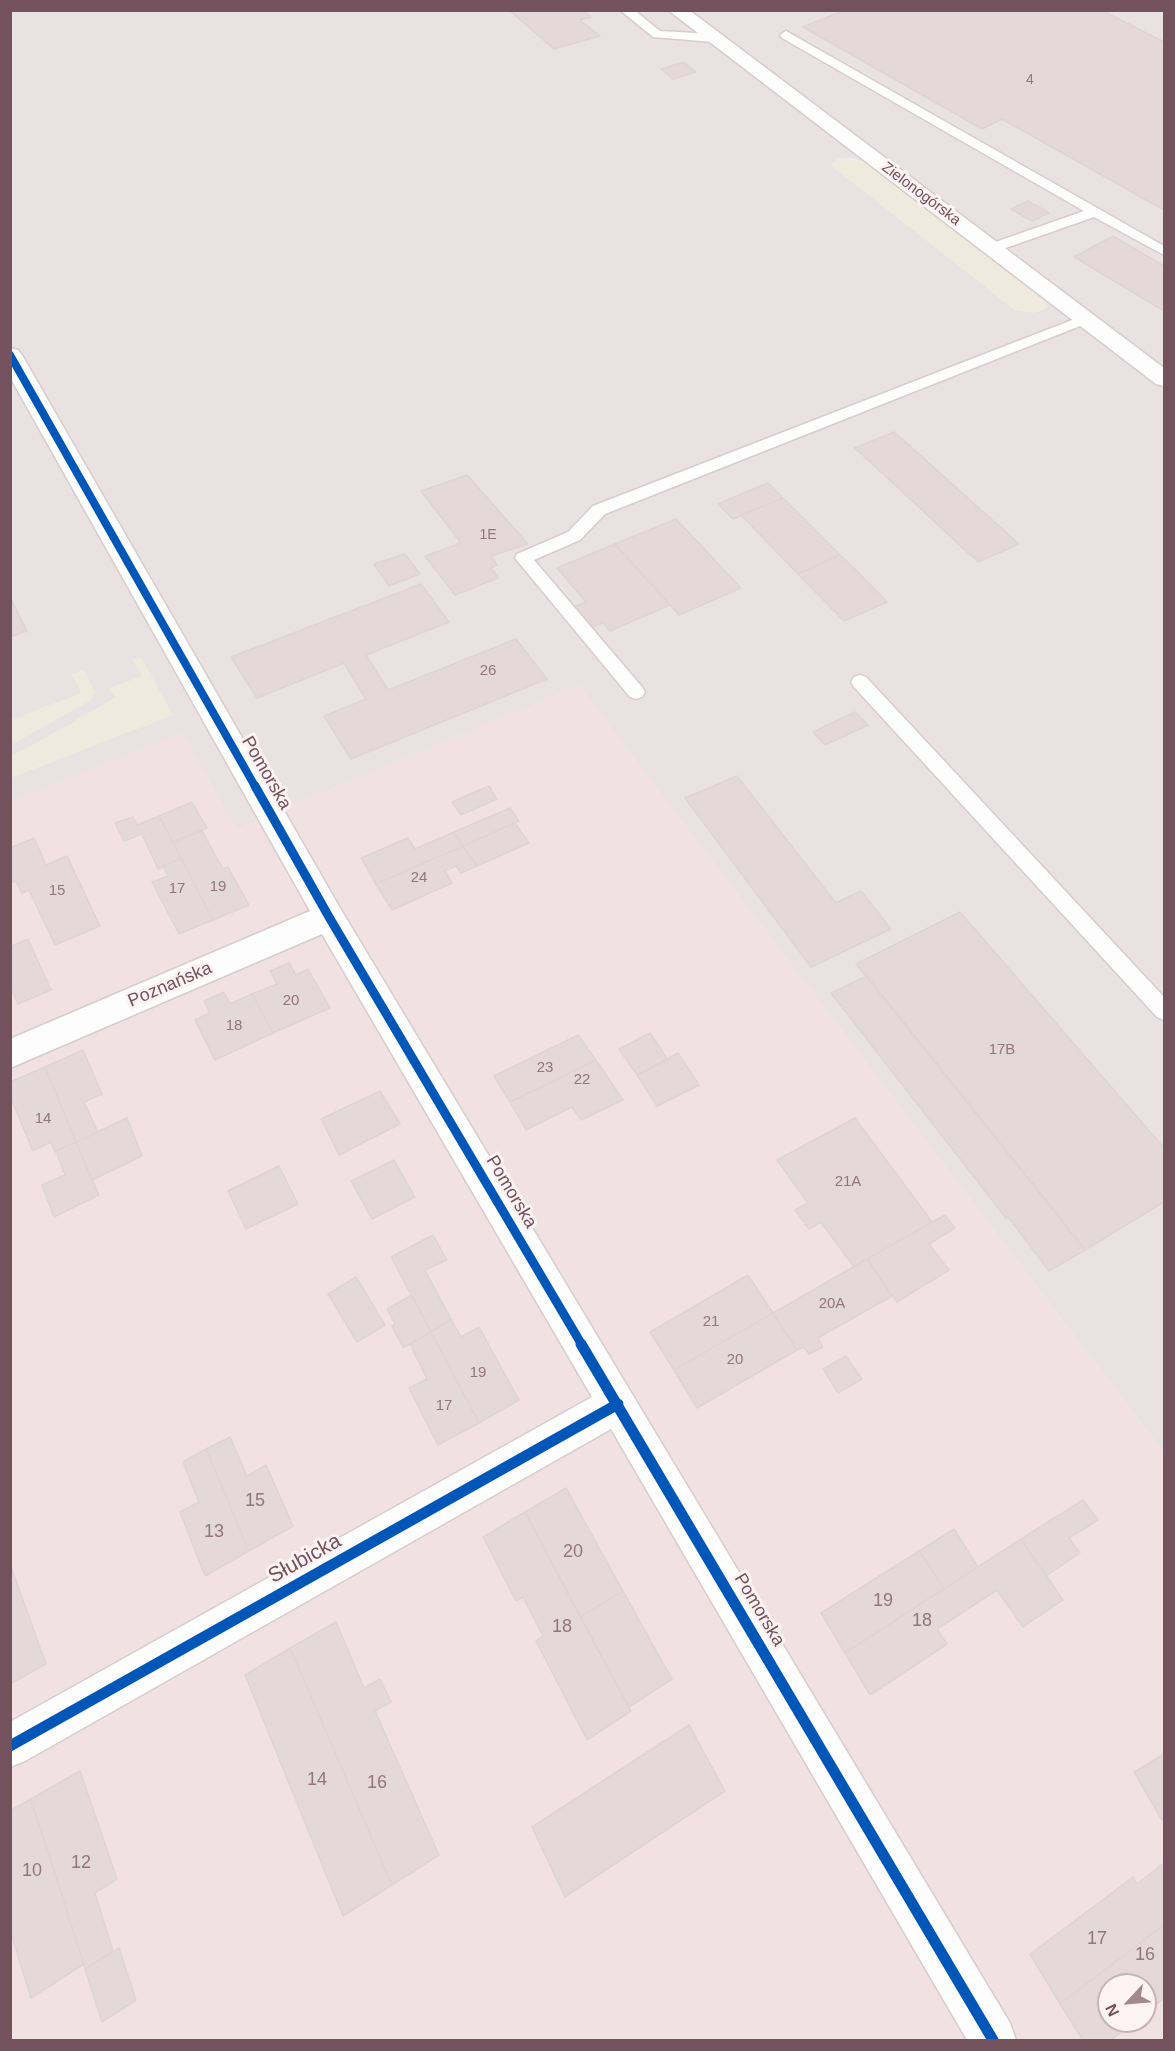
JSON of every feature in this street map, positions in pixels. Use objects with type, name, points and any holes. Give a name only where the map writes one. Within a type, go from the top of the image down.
[{"type":"street","name":"Zielonogórska","points":[[677,10],[1164,379]]},
{"type":"street","name":"Pomorska","points":[[10,355],[329,917],[993,2040]]},
{"type":"street","name":"Poznańska","points":[[10,1054],[329,917]]},
{"type":"street","name":"Słubicka","points":[[10,1746],[618,1404]]},
{"type":"lane","points":[[626,10],[657,34],[713,38]]},
{"type":"lane","points":[[786,35],[1164,251]]},
{"type":"lane","points":[[992,248],[1095,212]]},
{"type":"lane","points":[[636,692],[522,558],[574,536],[599,510],[1085,319]]},
{"type":"lane","points":[[860,682],[1164,1011]]},
{"type":"shaded area","points":[[11,11],[1164,11],[1164,1453],[579,685],[237,829],[183,733],[11,802]],"holes":[[[849,158],[884,166],[1015,310],[832,165]]]},
{"type":"shaded area","points":[[837,159],[884,166],[1043,287],[1047,306],[1044,310],[1033,313],[1015,310],[831,165]]},
{"type":"shaded area","points":[[10,355],[237,829],[579,684],[1164,1453],[1164,2040],[11,2040]]},
{"type":"shaded area","points":[[141,657],[173,715],[11,778],[11,755],[116,697],[108,689],[142,676],[133,660]]},
{"type":"shaded area","points":[[84,670],[95,693],[91,700],[11,745],[11,720],[81,693],[72,674]]},
{"type":"building","points":[[509,10],[582,10],[591,17],[580,20],[600,36],[554,49]]},
{"type":"building","points":[[845,10],[1101,10],[1164,42],[1164,210],[1002,119],[982,129],[803,27]]},
{"type":"building","points":[[684,62],[696,72],[673,79],[661,69]]},
{"type":"building","points":[[1028,201],[1049,213],[1032,221],[1011,209]]},
{"type":"building","points":[[1113,236],[1164,266],[1164,311],[1074,257]]},
{"type":"building","points":[[894,432],[1019,544],[978,562],[855,448]]},
{"type":"building","points":[[467,475],[528,544],[491,556],[497,565],[491,568],[498,578],[455,595],[425,556],[461,543],[421,491]]},
{"type":"building","points":[[768,483],[783,498],[733,519],[718,504]]},
{"type":"building","points":[[783,498],[840,555],[798,574],[741,515]]},
{"type":"building","points":[[676,519],[741,588],[679,615],[615,544]]},
{"type":"building","points":[[615,544],[670,605],[610,631],[603,623],[590,628],[573,608],[586,602],[557,568]]},
{"type":"building","points":[[405,554],[420,574],[389,586],[374,564]]},
{"type":"building","points":[[840,555],[887,602],[844,621],[798,574]]},
{"type":"building","points":[[421,584],[449,622],[366,655],[388,690],[516,639],[547,679],[351,759],[324,716],[366,699],[344,663],[257,698],[231,657]]},
{"type":"building","points":[[10,597],[27,631],[10,637]]},
{"type":"building","points":[[855,712],[868,725],[825,745],[813,732]]},
{"type":"building","points":[[737,776],[836,903],[861,891],[891,929],[811,967],[685,798]]},
{"type":"building","points":[[489,786],[497,799],[461,815],[452,802]]},
{"type":"building","points":[[192,802],[207,828],[173,842],[159,816]]},
{"type":"building","points":[[510,808],[519,821],[463,846],[454,832]]},
{"type":"building","points":[[159,816],[181,858],[158,869],[142,834],[124,841],[115,823],[133,817],[137,825]]},
{"type":"building","points":[[515,823],[529,843],[477,866],[463,846]]},
{"type":"building","points":[[202,831],[223,869],[228,867],[249,905],[213,920],[173,842]]},
{"type":"building","points":[[454,832],[463,846],[376,884],[361,858],[408,838],[415,849]]},
{"type":"building","points":[[34,838],[46,865],[67,856],[100,926],[55,945],[29,890],[22,893],[16,881],[10,883],[10,848]]},
{"type":"building","points":[[463,846],[477,866],[461,873],[456,866],[445,871],[452,883],[392,910],[376,884]]},
{"type":"building","points":[[181,858],[213,920],[179,934],[152,882],[168,876],[163,866]]},
{"type":"building","points":[[960,912],[1164,1148],[1164,1202],[1085,1250],[856,964]]},
{"type":"building","points":[[28,939],[51,990],[18,1004],[10,987],[10,947]]},
{"type":"building","points":[[289,963],[296,975],[308,969],[330,1008],[273,1033],[252,994],[277,984],[270,971]]},
{"type":"building","points":[[867,976],[1085,1250],[1049,1271],[1008,1217],[1006,1218],[831,993]]},
{"type":"building","points":[[224,992],[230,1004],[252,994],[273,1033],[215,1060],[195,1020],[210,1013],[204,1001]]},
{"type":"building","points":[[650,1033],[668,1060],[637,1075],[619,1049]]},
{"type":"building","points":[[578,1035],[596,1060],[510,1102],[494,1076]]},
{"type":"building","points":[[83,1050],[102,1094],[84,1102],[98,1132],[76,1142],[45,1067]]},
{"type":"building","points":[[678,1053],[699,1085],[657,1106],[637,1075]]},
{"type":"building","points":[[596,1060],[623,1100],[581,1120],[572,1107],[526,1130],[510,1102]]},
{"type":"building","points":[[45,1067],[76,1142],[55,1152],[51,1142],[33,1151],[10,1096],[10,1082]]},
{"type":"building","points":[[380,1091],[400,1124],[339,1155],[321,1119]]},
{"type":"building","points":[[127,1118],[142,1156],[92,1180],[76,1142]]},
{"type":"building","points":[[855,1118],[932,1222],[854,1267],[821,1222],[809,1229],[795,1210],[808,1203],[777,1160]]},
{"type":"building","points":[[76,1142],[99,1195],[54,1217],[42,1185],[65,1175],[56,1151]]},
{"type":"building","points":[[394,1160],[415,1197],[372,1219],[351,1181]]},
{"type":"building","points":[[279,1166],[298,1204],[246,1229],[228,1191]]},
{"type":"building","points":[[945,1215],[955,1228],[929,1244],[949,1270],[897,1302],[867,1259]]},
{"type":"building","points":[[433,1235],[447,1260],[425,1270],[451,1319],[431,1332],[391,1257]]},
{"type":"building","points":[[867,1259],[892,1296],[818,1338],[823,1347],[809,1354],[804,1347],[797,1350],[773,1313]]},
{"type":"building","points":[[748,1275],[773,1313],[674,1370],[650,1332]]},
{"type":"building","points":[[356,1277],[385,1325],[357,1342],[328,1294]]},
{"type":"building","points":[[412,1295],[431,1332],[403,1348],[392,1326],[395,1324],[387,1309]]},
{"type":"building","points":[[773,1313],[797,1350],[697,1408],[674,1370]]},
{"type":"building","points":[[451,1319],[461,1337],[479,1327],[519,1400],[479,1423],[431,1332]]},
{"type":"building","points":[[431,1332],[479,1423],[438,1445],[409,1388],[427,1379],[410,1344]]},
{"type":"building","points":[[846,1356],[862,1379],[838,1393],[823,1369]]},
{"type":"building","points":[[230,1437],[247,1476],[266,1465],[293,1526],[249,1551],[206,1449]]},
{"type":"building","points":[[206,1449],[249,1551],[205,1576],[180,1512],[199,1502],[183,1462]]},
{"type":"building","points":[[566,1488],[623,1591],[580,1617],[525,1512]]},
{"type":"building","points":[[1083,1500],[1098,1520],[1069,1538],[1080,1553],[1046,1576],[1021,1539]]},
{"type":"building","points":[[525,1512],[631,1711],[587,1740],[536,1641],[543,1636],[523,1597],[516,1601],[483,1537]]},
{"type":"building","points":[[954,1529],[978,1567],[944,1589],[919,1551]]},
{"type":"building","points":[[1021,1539],[1063,1600],[1023,1627],[997,1590],[937,1629],[947,1644],[870,1695],[845,1653]]},
{"type":"building","points":[[919,1551],[944,1589],[845,1653],[821,1613]]},
{"type":"building","points":[[10,1564],[46,1664],[10,1684]]},
{"type":"building","points":[[623,1591],[672,1679],[629,1707],[580,1617]]},
{"type":"building","points":[[336,1622],[364,1688],[380,1679],[391,1702],[375,1711],[439,1855],[392,1885],[290,1648]]},
{"type":"building","points":[[290,1648],[392,1885],[343,1916],[245,1675]]},
{"type":"building","points":[[689,1725],[725,1791],[565,1897],[532,1827]]},
{"type":"building","points":[[1164,1754],[1164,1819],[1162,1820],[1134,1772]]},
{"type":"building","points":[[80,1771],[117,1879],[95,1893],[113,1951],[85,1969],[31,1799]]},
{"type":"building","points":[[31,1799],[84,1964],[31,1998],[10,1930],[10,1811]]},
{"type":"building","points":[[1164,1863],[1164,1925],[1101,1973],[1097,1973],[1097,1976],[1060,2004],[1030,1954],[1133,1877],[1137,1884]]},
{"type":"building","points":[[1164,1925],[1164,1998],[1157,2004],[1157,1973],[1101,1973]]},
{"type":"building","points":[[119,1948],[136,2000],[102,2022],[85,1969]]},
{"type":"building","points":[[1097,1976],[1097,2033],[1120,2033],[1111,2040],[1083,2040],[1060,2004]]},
{"type":"cycle path","points":[[10,355],[329,917],[993,2040]]},
{"type":"cycle path","points":[[10,1746],[618,1404]]}]
